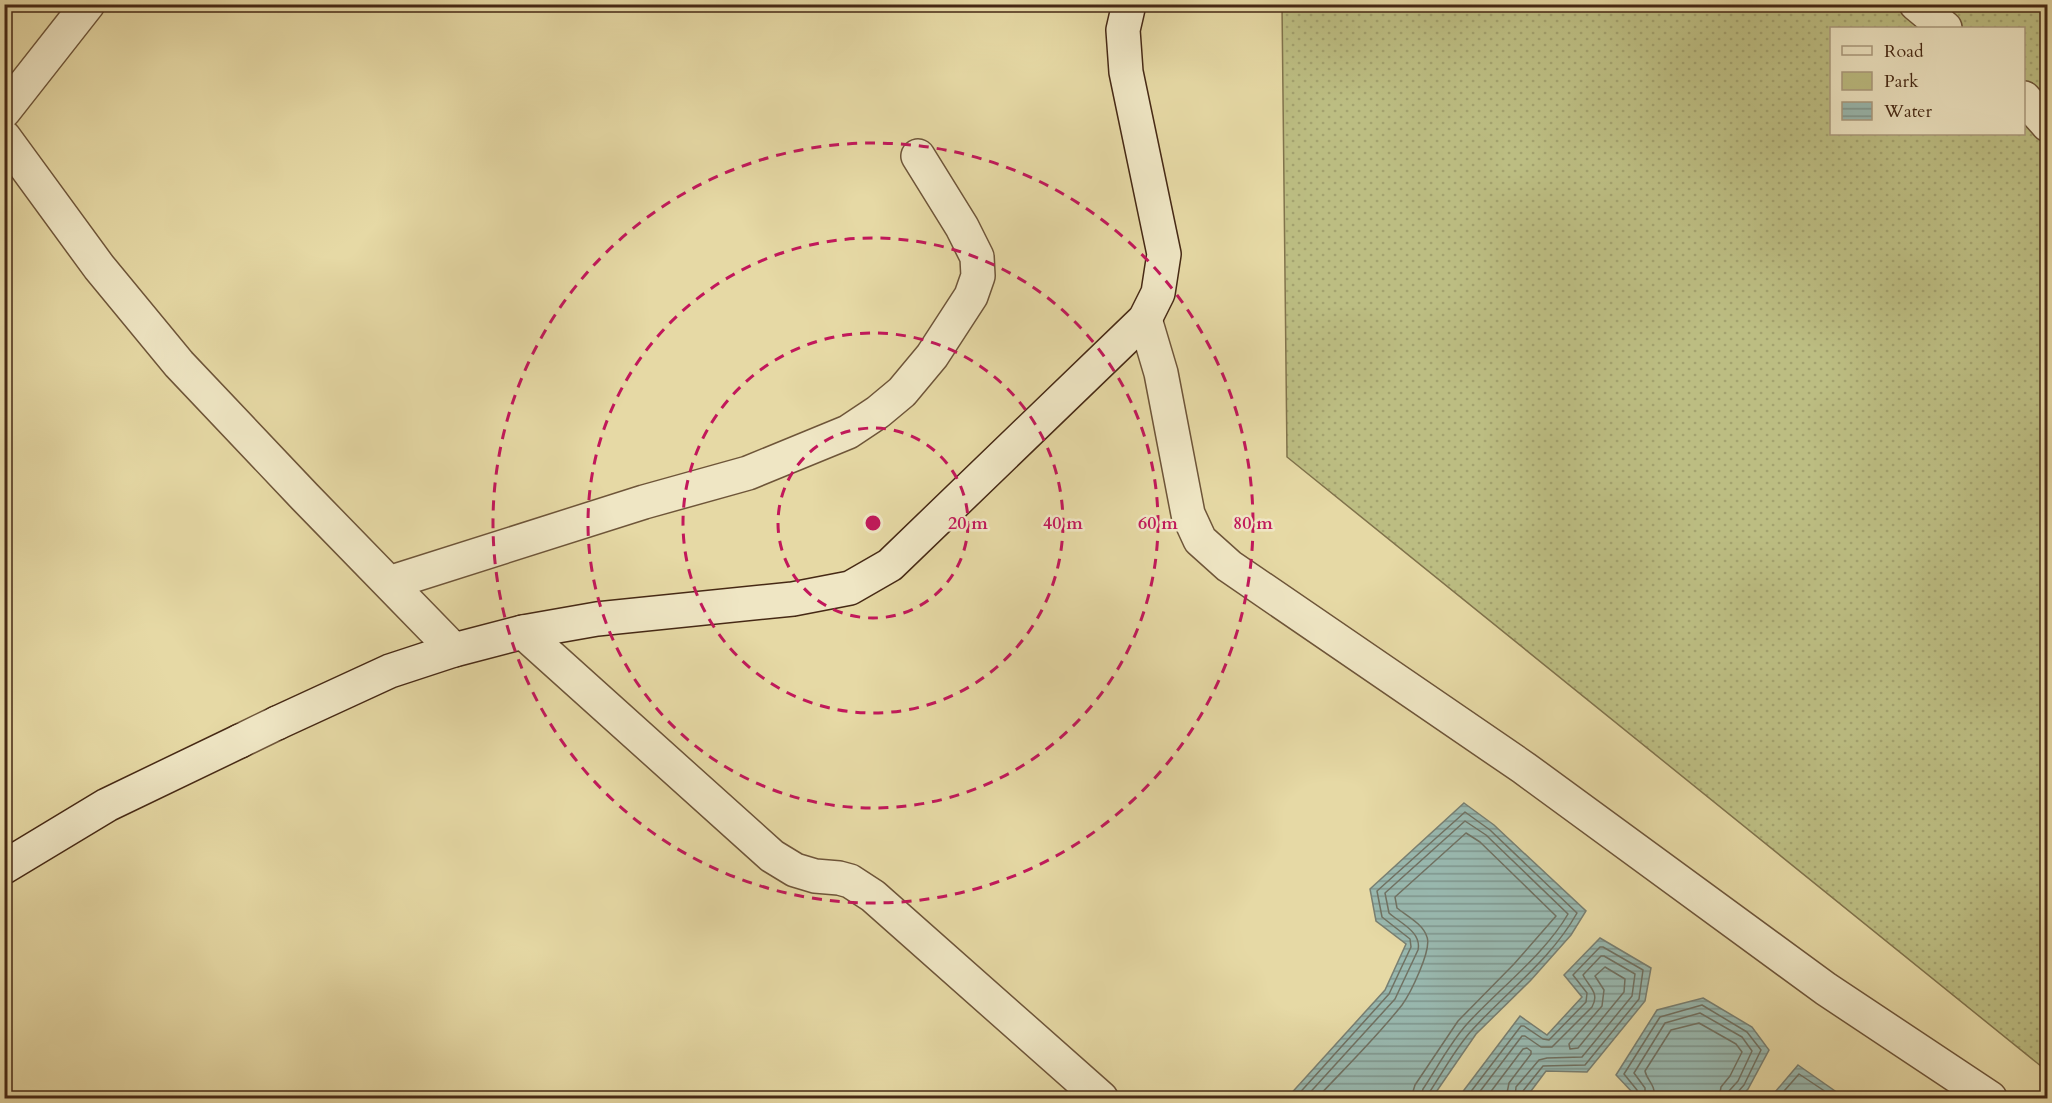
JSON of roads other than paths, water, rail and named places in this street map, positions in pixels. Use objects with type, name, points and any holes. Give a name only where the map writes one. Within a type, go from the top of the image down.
[{"type":"street","points":[[4,111],[88,4]]},
{"type":"street","points":[[4,867],[107,805],[390,671],[454,650],[523,632],[597,619],[793,599],[850,588],[890,565],[1146,319],[1158,293],[1164,254],[1126,72],[1123,30],[1129,4]]},
{"type":"street","points":[[1916,4],[1944,27]]},
{"type":"street","points":[[2025,99],[2048,125]]},
{"type":"street","points":[[4,137],[99,267],[179,364],[454,650]]},
{"type":"street","points":[[389,583],[644,502],[748,472],[848,432],[894,399],[932,356],[971,296],[978,276],[977,257],[962,227],[918,156]]},
{"type":"street","points":[[1146,319],[1161,373],[1188,514],[1200,540],[1229,566],[1524,768],[1826,989],[1990,1098]]},
{"type":"street","points":[[523,632],[772,856],[795,870],[850,881],[873,896],[1101,1098]]},
{"type":"water","points":[[1464,803],[1494,825],[1586,911],[1571,935],[1531,980],[1476,1034],[1432,1098],[1287,1098],[1385,990],[1406,944],[1376,921],[1370,889]]},
{"type":"water","points":[[1600,938],[1651,968],[1645,1001],[1587,1072],[1546,1071],[1528,1095],[1530,1098],[1458,1098],[1520,1016],[1547,1035],[1582,997],[1564,975]]},
{"type":"water","points":[[1703,998],[1752,1027],[1769,1050],[1748,1089],[1740,1098],[1629,1098],[1633,1093],[1616,1075],[1657,1010]]},
{"type":"water","points":[[1798,1065],[1845,1098],[1770,1098]]}]
